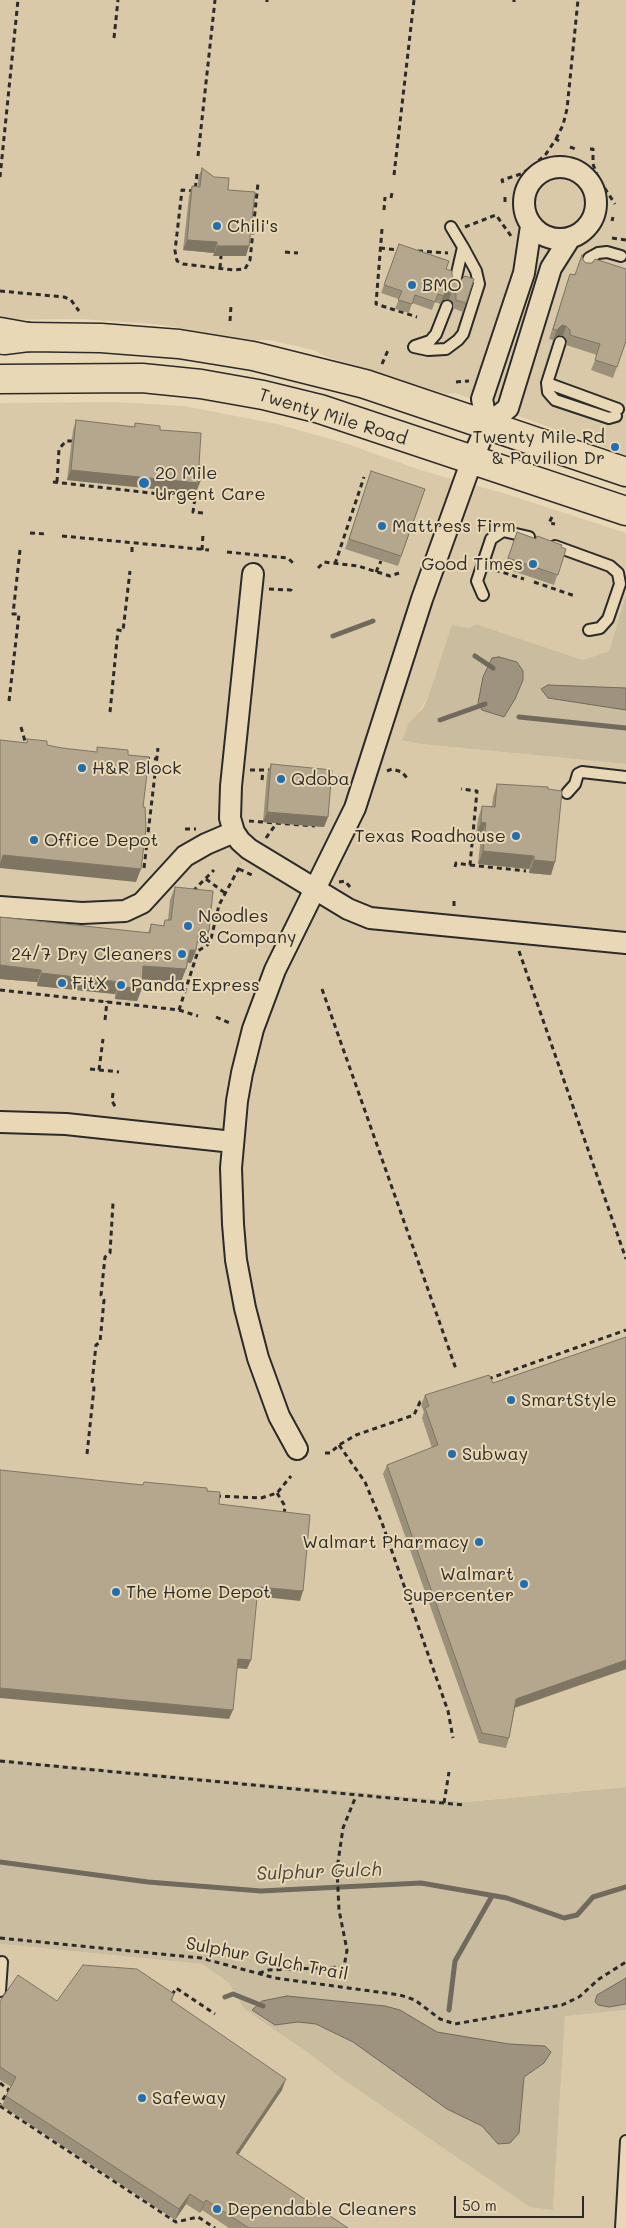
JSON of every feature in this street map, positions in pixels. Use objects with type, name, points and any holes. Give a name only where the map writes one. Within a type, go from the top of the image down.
[{"type":"main road","points":[[0,332],[28,337]]},
{"type":"main road","name":"Twenty Mile Road","points":[[0,341],[28,337],[129,340],[231,351],[338,376],[626,472]]},
{"type":"main road","name":"Twenty Mile Road","points":[[0,379],[142,378],[228,388],[320,409],[626,511]]},
{"type":"street","points":[[560,167],[569,168],[586,177],[594,189],[596,207],[590,224],[583,231],[562,240],[544,236],[531,226],[527,221],[524,208],[527,186],[541,172],[560,167]]},
{"type":"street","points":[[487,425],[482,399],[524,273],[531,226]]},
{"type":"street","points":[[297,1449],[279,1416],[265,1377],[241,1290],[232,1224],[233,1142],[242,1073],[256,1021],[275,970],[355,808],[422,599],[472,460],[487,425],[508,408],[551,268],[570,238]]},
{"type":"street","points":[[243,824],[230,818],[231,786],[253,574]]},
{"type":"street","points":[[243,824],[249,849],[348,909],[370,918],[626,943]]},
{"type":"street","points":[[0,907],[82,914],[125,911],[142,903],[168,874],[196,849],[243,824]]},
{"type":"street","points":[[0,1122],[66,1124],[233,1142]]},
{"type":"lane","points":[[446,306],[436,334],[430,341],[414,347],[428,350],[446,349],[458,340],[462,334],[479,284],[476,271],[455,230],[450,227]]},
{"type":"lane","points":[[455,282],[463,247]]},
{"type":"lane","points":[[585,267],[589,258],[598,253],[607,252],[621,256]]},
{"type":"lane","points":[[560,342],[547,383],[617,412]]},
{"type":"lane","points":[[483,595],[477,582],[491,539],[499,532],[516,533],[610,566],[618,573],[620,584],[608,619],[600,628],[589,630]]},
{"type":"lane","points":[[567,793],[575,784],[578,774],[582,772],[626,777]]},
{"type":"lane","points":[[0,1991],[1,1965]]},
{"type":"lane","points":[[621,2228],[626,2140]]},
{"type":"path","points":[[0,176],[18,0]]},
{"type":"path","points":[[114,38],[118,0]]},
{"type":"path","points":[[198,156],[215,0]]},
{"type":"path","points":[[394,175],[414,0]]},
{"type":"path","points":[[503,183],[502,180],[521,174],[532,167],[558,140],[567,109],[578,0]]},
{"type":"path","points":[[570,147],[576,149]]},
{"type":"path","points":[[590,148],[593,149],[593,164],[598,178],[615,204]]},
{"type":"path","points":[[197,174],[195,191],[182,190],[176,257],[177,261],[183,264],[241,270],[249,265],[258,183]]},
{"type":"path","points":[[391,198],[392,193]]},
{"type":"path","points":[[384,210],[385,197]]},
{"type":"path","points":[[504,202],[505,197]]},
{"type":"path","points":[[464,227],[496,215]]},
{"type":"path","points":[[382,229],[376,304],[417,317]]},
{"type":"path","points":[[610,238],[626,240]]},
{"type":"path","points":[[380,248],[448,254],[449,245]]},
{"type":"path","points":[[285,252],[298,254]]},
{"type":"path","points":[[437,259],[438,253]]},
{"type":"path","points":[[220,268],[221,256]]},
{"type":"path","points":[[0,291],[64,297],[71,300],[79,311]]},
{"type":"path","points":[[230,322],[231,306]]},
{"type":"path","points":[[382,364],[389,348]]},
{"type":"path","points":[[72,441],[66,441],[59,449],[55,482],[195,498]]},
{"type":"path","points":[[335,564],[364,477]]},
{"type":"path","points":[[196,488],[193,512],[204,513]]},
{"type":"path","points":[[552,517],[549,523],[555,524]]},
{"type":"path","points":[[30,533],[46,534]]},
{"type":"path","points":[[202,550],[203,534]]},
{"type":"path","points":[[62,536],[209,550]]},
{"type":"path","points":[[132,543],[132,552]]},
{"type":"path","points":[[10,701],[19,614],[13,614],[20,550]]},
{"type":"path","points":[[227,552],[288,558],[294,564]]},
{"type":"path","points":[[496,560],[494,569],[524,579]]},
{"type":"path","points":[[376,572],[380,561]]},
{"type":"path","points":[[318,568],[324,562],[358,566],[390,576],[399,573]]},
{"type":"path","points":[[110,712],[118,630],[124,631],[130,571]]},
{"type":"path","points":[[534,582],[576,596]]},
{"type":"path","points":[[20,726],[26,745]]},
{"type":"path","points":[[17,745],[34,746]]},
{"type":"path","points":[[144,868],[158,748]]},
{"type":"path","points":[[137,757],[156,760]]},
{"type":"path","points":[[387,771],[392,769],[402,772],[407,778]]},
{"type":"path","points":[[246,770],[275,770]]},
{"type":"path","points":[[262,771],[262,780]]},
{"type":"path","points":[[324,775],[349,780]]},
{"type":"path","points":[[461,789],[476,791],[470,865]]},
{"type":"path","points":[[243,824],[315,826]]},
{"type":"path","points":[[264,842],[276,824]]},
{"type":"path","points":[[140,828],[149,829]]},
{"type":"path","points":[[140,846],[147,847]]},
{"type":"path","points":[[179,1010],[195,958],[202,947],[207,947],[210,943],[214,918],[225,893],[244,859]]},
{"type":"path","points":[[455,867],[456,863],[526,871]]},
{"type":"path","points":[[238,868],[254,876]]},
{"type":"path","points":[[168,874],[192,893],[214,870]]},
{"type":"path","points":[[206,878],[225,893]]},
{"type":"path","points":[[339,882],[345,881],[353,890]]},
{"type":"path","points":[[454,900],[454,906]]},
{"type":"path","points":[[444,906],[462,907]]},
{"type":"path","points":[[517,945],[626,1260]]},
{"type":"path","points":[[322,988],[456,1369]]},
{"type":"path","points":[[0,990],[179,1010],[198,1016]]},
{"type":"path","points":[[105,1020],[107,1002]]},
{"type":"path","points":[[216,1017],[232,1024]]},
{"type":"path","points":[[99,1070],[103,1039]]},
{"type":"path","points":[[90,1069],[119,1072]]},
{"type":"path","points":[[113,1094],[112,1101],[116,1108]]},
{"type":"path","points":[[87,1454],[94,1388],[92,1383],[96,1345],[100,1342],[104,1300],[101,1296],[105,1257],[110,1253],[113,1203]]},
{"type":"path","points":[[481,1381],[626,1330]]},
{"type":"path","points":[[325,1452],[330,1453],[356,1435],[414,1415],[420,1402],[429,1399]]},
{"type":"path","points":[[339,1445],[365,1482],[382,1523],[448,1711],[453,1738]]},
{"type":"path","points":[[209,1496],[261,1498],[277,1493],[291,1476]]},
{"type":"path","points":[[277,1493],[285,1506],[284,1522]]},
{"type":"path","points":[[0,1761],[464,1805]]},
{"type":"path","points":[[444,1803],[449,1772]]},
{"type":"path","points":[[258,1974],[269,1970],[344,1967],[347,1950],[339,1910],[337,1869],[343,1828],[356,1796]]},
{"type":"path","name":"Sulphur Gulch Trail","points":[[0,1938],[201,1958],[258,1974],[311,1984],[400,1995],[415,2000],[440,2019],[455,2024],[562,2005],[579,1997],[599,1979],[626,1962]]},
{"type":"path","points":[[167,2002],[176,1988],[215,2014]]},
{"type":"path","points":[[0,2083],[9,2090],[0,2105],[176,2222],[198,2217],[215,2228]]},
{"type":"shaded area","points":[[0,0],[626,0],[626,455],[455,393],[446,394],[324,356],[314,350],[269,340],[253,340],[156,324],[80,319],[0,320]]},
{"type":"shaded area","points":[[115,402],[184,406],[277,424],[348,444],[420,470],[503,493],[626,533],[626,595],[609,651],[583,660],[476,624],[469,628],[453,625],[428,697],[402,739],[421,744],[626,764],[626,1787],[466,1802],[0,1759],[0,403]]},
{"type":"shaded area","points":[[626,595],[626,764],[421,744],[402,740],[409,723],[423,708],[428,697],[452,625],[469,628],[476,624],[583,660],[609,651]]},
{"type":"shaded area","points":[[499,657],[517,662],[523,671],[523,680],[515,699],[504,717],[482,710],[478,703],[483,677],[492,658]]},
{"type":"shaded area","points":[[548,685],[626,688],[626,710],[548,698],[541,689]]},
{"type":"shaded area","points":[[0,1759],[466,1802],[626,1787],[626,2010],[565,2016],[553,2210],[530,2207],[341,2078],[244,2009],[229,1983],[202,1964],[0,1944]]},
{"type":"shaded area","points":[[0,1944],[202,1964],[229,1983],[244,2009],[341,2078],[553,2209],[565,2015],[626,2010],[626,2228],[0,2228]]},
{"type":"shaded area","points":[[626,1978],[626,2004],[609,2007],[598,2005],[595,2002],[597,1995]]},
{"type":"shaded area","points":[[287,1996],[385,2006],[400,2010],[437,2032],[509,2044],[545,2046],[551,2052],[544,2063],[524,2077],[519,2133],[510,2143],[498,2144],[482,2126],[447,2109],[353,2042],[316,2024],[298,2022],[275,2025],[252,2010],[262,2001]]},
{"type":"building","name":"Chili's","points":[[202,168],[214,177],[229,178],[228,190],[255,192],[249,246],[217,246],[217,242],[187,240],[192,186],[200,187]]},
{"type":"building","name":"BMO","points":[[399,244],[449,261],[446,269],[452,271],[452,276],[456,280],[461,280],[465,276],[474,279],[466,303],[456,300],[456,294],[452,291],[446,292],[443,296],[438,294],[435,302],[415,295],[412,304],[398,300],[402,291],[384,285]]},
{"type":"building","points":[[582,255],[586,263],[592,263],[595,259],[626,269],[626,341],[617,367],[595,360],[600,344],[570,335],[570,330],[566,326],[562,325],[557,330],[553,329],[570,274],[575,275]]},
{"type":"building","points":[[76,420],[135,427],[135,423],[160,426],[160,430],[201,433],[199,465],[202,466],[201,480],[198,480],[198,483],[71,470]]},
{"type":"building","name":"Mattress Firm","points":[[371,471],[425,489],[401,556],[349,539]]},
{"type":"building","points":[[517,532],[536,539],[537,536],[562,545],[561,547],[566,549],[558,575],[508,558]]},
{"type":"building","points":[[27,739],[47,741],[47,745],[62,748],[97,752],[97,747],[128,750],[128,755],[149,757],[143,807],[145,807],[146,828],[141,869],[3,855],[0,866],[0,740],[27,743]]},
{"type":"building","points":[[271,764],[332,770],[328,817],[267,812]]},
{"type":"building","name":"Texas Roadhouse","points":[[497,784],[548,787],[548,789],[562,791],[555,862],[534,860],[534,856],[483,851],[486,823],[481,822],[482,806],[495,807]]},
{"type":"building","points":[[175,887],[213,891],[209,931],[199,930],[196,950],[190,950],[186,969],[143,966],[142,988],[119,987],[120,982],[41,973],[41,970],[0,965],[0,917],[150,933],[151,924],[164,926],[165,920],[171,920]]},
{"type":"building","name":"Walmart Supercenter","points":[[626,1337],[626,1660],[516,1699],[509,1738],[482,1733],[387,1465],[438,1445],[425,1408],[429,1406],[425,1395],[489,1375],[493,1383]]},
{"type":"building","name":"The Home Depot","points":[[0,1470],[143,1485],[144,1482],[207,1488],[207,1491],[220,1492],[219,1504],[310,1515],[303,1591],[258,1587],[251,1660],[238,1659],[233,1710],[0,1688]]},
{"type":"building","name":"Safeway","points":[[83,1965],[137,1969],[174,1994],[171,2000],[286,2079],[236,2153],[348,2228],[249,2228],[206,2200],[204,2203],[190,2194],[179,2209],[6,2096],[16,2077],[0,2067],[0,2001],[18,1975],[57,2001]]},
{"type":"waterway","points":[[333,636],[373,621]]},
{"type":"waterway","points":[[475,656],[493,668]]},
{"type":"waterway","points":[[440,720],[485,704]]},
{"type":"waterway","points":[[519,717],[626,728]]},
{"type":"waterway","name":"Sulphur Gulch","points":[[0,1862],[148,1882],[261,1891],[421,1883],[507,1898],[564,1918],[577,1915],[593,1897],[626,1887]]},
{"type":"waterway","points":[[449,2010],[455,1961],[492,1896]]},
{"type":"waterway","points":[[225,1997],[233,1994],[263,2006]]},
{"type":"place","name":"Chili's","points":[[217,226]]},
{"type":"place","name":"BMO","points":[[412,285]]},
{"type":"place","name":"Twenty Mile Rd & Pavilion Dr","points":[[615,447]]},
{"type":"place","name":"20 Mile Urgent Care","points":[[144,483]]},
{"type":"place","name":"Mattress Firm","points":[[382,526]]},
{"type":"place","name":"Good Times","points":[[533,564]]},
{"type":"place","name":"H&R Block","points":[[82,768]]},
{"type":"place","name":"Qdoba","points":[[281,779]]},
{"type":"place","name":"Texas Roadhouse","points":[[516,836]]},
{"type":"place","name":"Office Depot","points":[[34,840]]},
{"type":"place","name":"Noodles & Company","points":[[188,926]]},
{"type":"place","name":"24/7 Dry Cleaners","points":[[182,954]]},
{"type":"place","name":"FitX","points":[[62,983]]},
{"type":"place","name":"Panda Express","points":[[121,985]]},
{"type":"place","name":"SmartStyle","points":[[511,1400]]},
{"type":"place","name":"Subway","points":[[452,1454]]},
{"type":"place","name":"Walmart Pharmacy","points":[[479,1542]]},
{"type":"place","name":"Walmart Supercenter","points":[[524,1584]]},
{"type":"place","name":"The Home Depot","points":[[116,1592]]},
{"type":"place","name":"Safeway","points":[[142,2098]]},
{"type":"place","name":"Dependable Cleaners","points":[[217,2209]]}]
